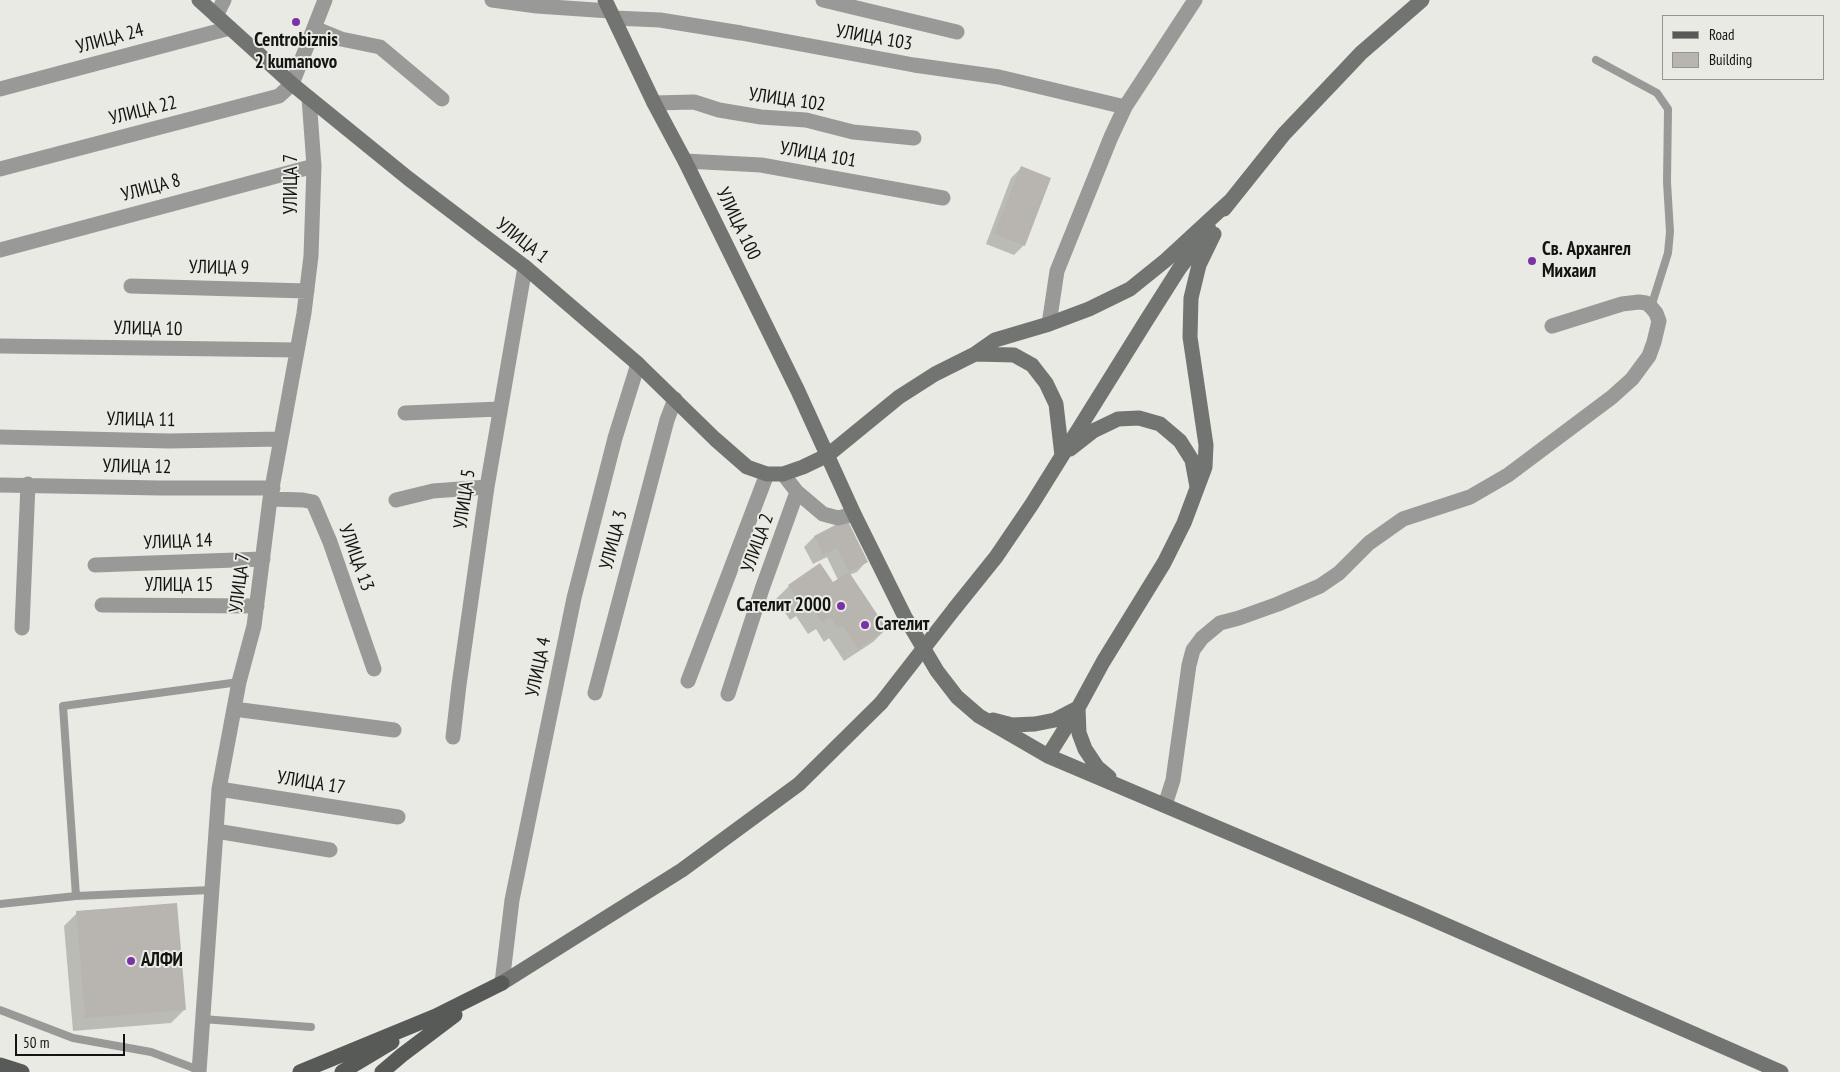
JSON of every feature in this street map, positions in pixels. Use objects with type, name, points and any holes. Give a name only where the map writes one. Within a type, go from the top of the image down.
[{"type":"main road","name":"УЛИЦА 1","points":[[199,0],[309,98],[408,179],[525,267],[638,364],[747,468],[767,474],[783,474],[828,455],[899,397],[935,374],[975,354],[995,340],[1089,310],[1130,290],[1166,260],[1230,201]]},
{"type":"main road","points":[[382,1072],[446,1021],[502,983],[682,870],[799,784],[881,703],[996,557],[1032,504],[1179,269],[1230,201],[1284,134],[1344,70],[1422,0]]},
{"type":"main road","name":"УЛИЦА 100","points":[[610,10],[654,103],[685,160],[905,617],[936,671],[957,698],[979,716]]},
{"type":"main road","points":[[1048,756],[1164,563],[1198,489],[1205,467],[1206,445],[1190,337],[1191,298],[1199,265],[1230,201]]},
{"type":"main road","points":[[975,354],[1014,355],[1032,365],[1046,382],[1056,404],[1062,456]]},
{"type":"main road","points":[[1062,456],[1093,431],[1118,419],[1140,418],[1160,424],[1180,441],[1192,460],[1198,489]]},
{"type":"main road","points":[[979,716],[1012,725],[1035,724],[1055,720],[1078,708]]},
{"type":"main road","points":[[1078,708],[1080,733],[1085,750],[1097,767],[1120,786]]},
{"type":"main road","points":[[979,716],[1048,756],[1166,805],[1781,1072]]},
{"type":"main road","points":[[300,1072],[436,1016],[502,983]]},
{"type":"main road","points":[[342,1072],[436,1016]]},
{"type":"main road","points":[[0,1065],[22,1072]]},
{"type":"street","points":[[216,16],[224,0]]},
{"type":"street","points":[[292,84],[325,0]]},
{"type":"street","points":[[492,0],[537,6],[610,10]]},
{"type":"street","points":[[823,0],[957,32]]},
{"type":"street","points":[[1049,324],[1057,271],[1070,234],[1125,107],[1195,0]]},
{"type":"street","name":"УЛИЦА 103","points":[[610,10],[914,65],[999,77],[1125,107]]},
{"type":"street","name":"УЛИЦА 24","points":[[0,89],[230,28]]},
{"type":"street","points":[[314,28],[341,39],[380,47],[442,98]]},
{"type":"street","name":"УЛИЦА 22","points":[[0,169],[279,96],[292,84]]},
{"type":"street","name":"УЛИЦА 7","points":[[199,1071],[219,788],[239,682],[254,626],[280,439],[307,291],[311,256],[314,166],[309,98]]},
{"type":"street","name":"УЛИЦА 102","points":[[654,103],[694,102],[719,110],[761,118],[806,120],[853,132],[914,138]]},
{"type":"street","name":"УЛИЦА 101","points":[[685,160],[761,165],[943,198]]},
{"type":"street","name":"УЛИЦА 8","points":[[0,250],[314,166]]},
{"type":"street","name":"УЛИЦА 5","points":[[454,737],[459,685],[486,487],[525,267]]},
{"type":"street","name":"УЛИЦА 9","points":[[130,286],[307,291]]},
{"type":"street","points":[[1166,805],[1173,780],[1189,665],[1193,650],[1202,638],[1220,623],[1278,604],[1320,586],[1339,572],[1369,543],[1403,520],[1470,497],[1508,475],[1612,397],[1632,379],[1648,356],[1658,330],[1659,321],[1651,307],[1646,303],[1639,302],[1622,304],[1552,326]]},
{"type":"street","name":"УЛИЦА 10","points":[[0,346],[296,350]]},
{"type":"street","name":"УЛИЦА 4","points":[[502,983],[512,900],[572,608],[615,438],[638,364]]},
{"type":"street","name":"УЛИЦА 3","points":[[595,693],[667,420],[675,399]]},
{"type":"street","points":[[405,413],[499,409]]},
{"type":"street","name":"УЛИЦА 11","points":[[0,437],[170,441],[280,439]]},
{"type":"street","points":[[688,681],[767,474]]},
{"type":"street","points":[[783,474],[798,492],[823,514],[838,518],[854,514]]},
{"type":"street","points":[[22,628],[28,484]]},
{"type":"street","name":"УЛИЦА 12","points":[[0,485],[28,484],[160,488],[272,494]]},
{"type":"street","points":[[396,500],[434,491],[486,487]]},
{"type":"street","name":"УЛИЦА 2","points":[[728,694],[762,589],[798,492]]},
{"type":"street","name":"УЛИЦА 13","points":[[272,494],[313,502],[330,542],[374,669]]},
{"type":"street","name":"УЛИЦА 14","points":[[95,565],[263,559]]},
{"type":"street","name":"УЛИЦА 15","points":[[102,605],[257,606]]},
{"type":"street","points":[[234,709],[394,730]]},
{"type":"street","name":"УЛИЦА 17","points":[[219,788],[398,817]]},
{"type":"street","points":[[216,831],[330,850]]},
{"type":"lane","points":[[1596,60],[1657,93],[1668,109],[1667,182],[1670,232],[1668,253],[1651,307]]},
{"type":"lane","points":[[76,896],[63,706],[239,682]]},
{"type":"lane","points":[[0,904],[76,896],[211,890]]},
{"type":"lane","points":[[0,1010],[73,1038],[151,1052],[199,1071]]},
{"type":"lane","points":[[202,1019],[311,1027]]},
{"type":"building","points":[[1021,166],[1051,178],[1025,246],[994,234]]},
{"type":"building","points":[[847,519],[868,562],[849,572],[837,548],[823,555],[814,536]]},
{"type":"building","name":"Сателит 2000","points":[[820,563],[833,582],[849,572],[887,629],[858,649],[843,626],[838,629],[830,617],[822,622],[809,604],[803,608],[788,585]]},
{"type":"building","name":"АЛФИ","points":[[177,903],[186,1010],[85,1018],[76,911]]},
{"type":"place","name":"Centrobiznis 2 kumanovo","points":[[296,22]]},
{"type":"place","name":"Св. Архангел Михаил","points":[[1532,261]]},
{"type":"place","name":"Сателит 2000","points":[[841,606]]},
{"type":"place","name":"Сателит","points":[[865,625]]},
{"type":"place","name":"АЛФИ","points":[[131,961]]}]
